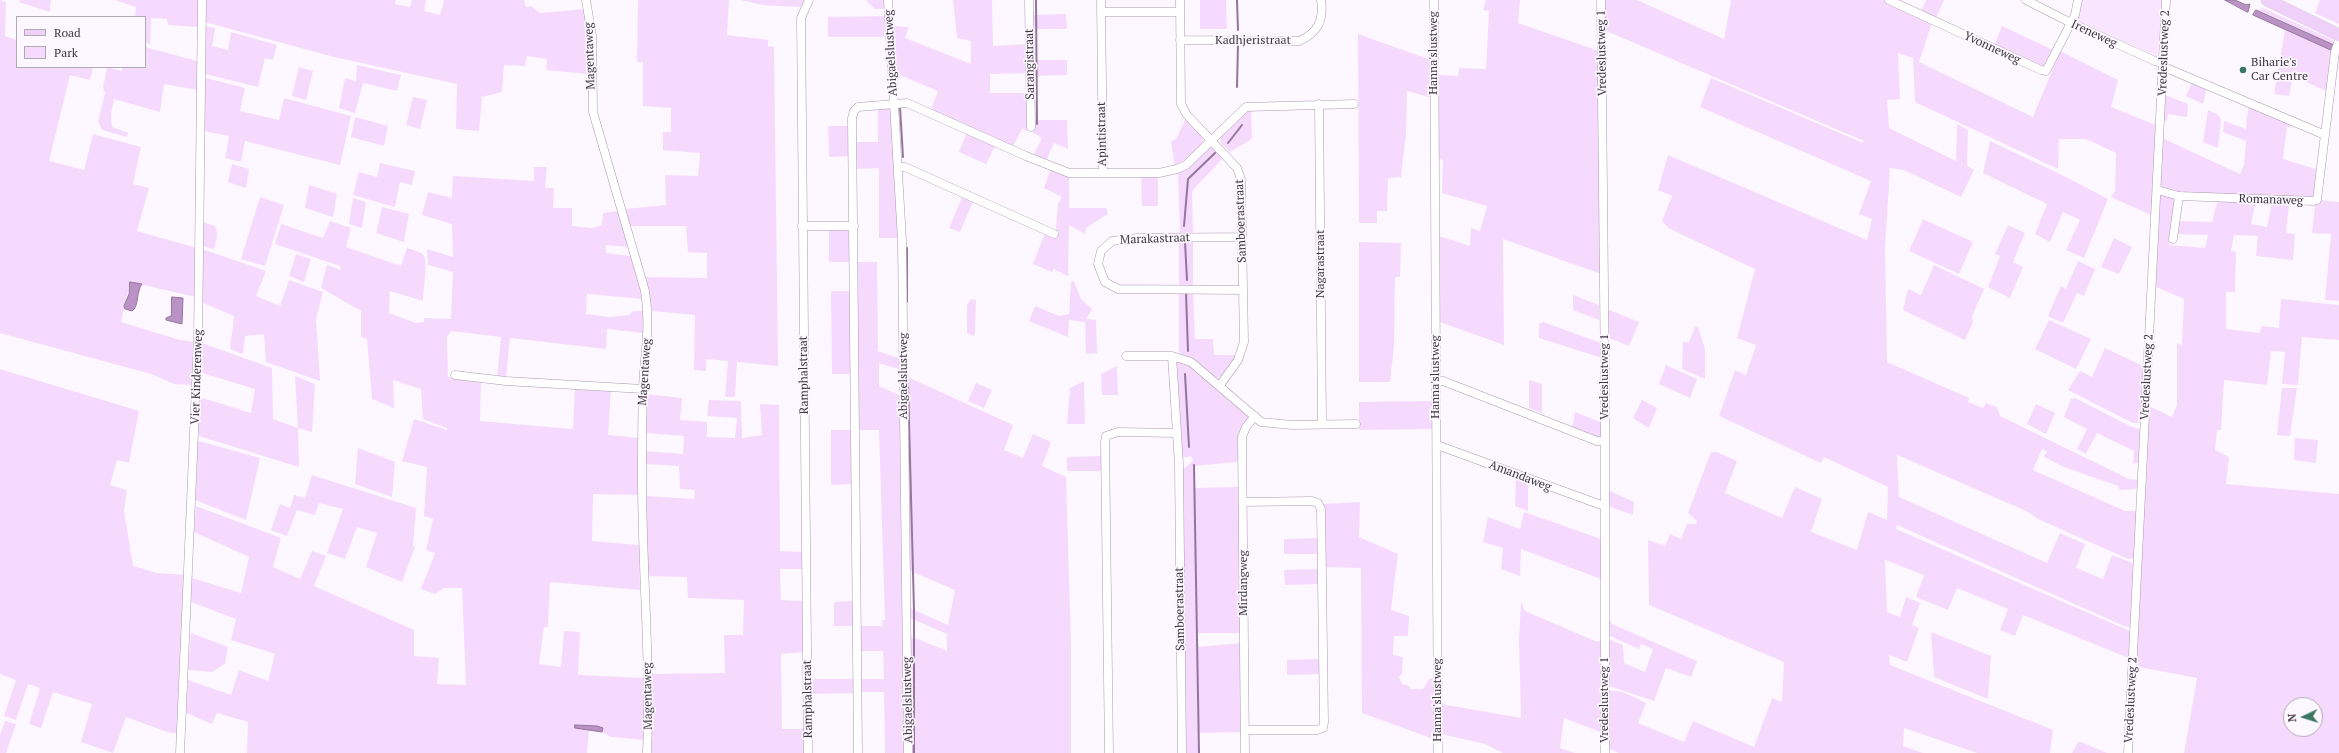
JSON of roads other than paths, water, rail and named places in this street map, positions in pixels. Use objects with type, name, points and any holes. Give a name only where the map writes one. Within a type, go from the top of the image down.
[{"type":"main road","points":[[2267,0],[2339,35]]},
{"type":"street","name":"Vier Kinderenweg","points":[[180,753],[198,341],[202,0]]},
{"type":"street","name":"Magentaweg","points":[[586,0],[592,36],[593,112],[645,291],[648,309],[648,343],[643,389],[643,548],[648,672],[647,753]]},
{"type":"street","name":"Ramphalstraat","points":[[808,753],[800,18],[809,0]]},
{"type":"street","name":"Abigaelslustweg","points":[[888,0],[898,167],[905,376],[904,446],[908,753]]},
{"type":"street","name":"Sarangistraat","points":[[1030,0],[1031,127]]},
{"type":"street","name":"Apintistraat","points":[[1101,0],[1103,172],[1159,172],[1176,169],[1186,165],[1246,107],[1354,104]]},
{"type":"street","name":"Samboerastraat","points":[[1180,0],[1181,104],[1187,115],[1237,168],[1241,179],[1244,342],[1242,352],[1229,375],[1220,385]]},
{"type":"street","name":"Kadhjeristraat","points":[[1180,40],[1299,41],[1310,36],[1320,24],[1323,13],[1321,0]]},
{"type":"street","name":"Hanna'slustweg","points":[[1434,0],[1438,753]]},
{"type":"street","name":"Vredeslustweg 1","points":[[1601,0],[1605,441],[1605,753]]},
{"type":"street","name":"Yvonneweg","points":[[1889,0],[2046,71],[2071,23]]},
{"type":"street","name":"Ireneweg","points":[[2026,0],[2071,23],[2155,62],[2325,135]]},
{"type":"street","points":[[2071,23],[2078,0]]},
{"type":"street","name":"Vredeslustweg 2","points":[[2128,753],[2164,65],[2166,0]]},
{"type":"street","points":[[1101,12],[1180,12]]},
{"type":"street","name":"Romanaweg","points":[[2179,196],[2316,201],[2335,52],[2339,40]]},
{"type":"street","points":[[858,753],[852,118],[854,110],[858,106],[907,103],[1026,156],[1069,173],[1103,172]]},
{"type":"street","name":"Nagarastraat","points":[[1319,104],[1322,424]]},
{"type":"street","points":[[898,167],[905,167],[1054,234]]},
{"type":"street","points":[[2157,190],[2179,196],[2173,239]]},
{"type":"street","points":[[802,226],[854,226]]},
{"type":"street","name":"Marakastraat","points":[[1241,237],[1137,238],[1112,240],[1101,251],[1098,264],[1104,282],[1118,289],[1242,290]]},
{"type":"street","points":[[1126,356],[1172,356],[1192,362],[1262,422],[1272,424],[1356,424]]},
{"type":"street","name":"Samboerastraat","points":[[1172,356],[1179,464],[1182,753]]},
{"type":"street","points":[[455,375],[643,389]]},
{"type":"street","points":[[1436,382],[1443,381],[1597,441],[1605,441]]},
{"type":"street","name":"Mirdangweg","points":[[1245,753],[1242,437],[1246,427],[1255,416]]},
{"type":"street","points":[[1109,753],[1106,436],[1118,432],[1176,433]]},
{"type":"street","name":"Amandaweg","points":[[1437,445],[1604,506]]},
{"type":"street","points":[[1243,502],[1312,501],[1318,503],[1321,509],[1324,722],[1323,728],[1317,730],[1245,730]]},
{"type":"waterway","points":[[1036,0],[1037,124]]},
{"type":"waterway","points":[[1237,0],[1238,30]]},
{"type":"waterway","points":[[1237,87],[1238,44]]},
{"type":"waterway","points":[[900,107],[903,157]]},
{"type":"waterway","points":[[1228,143],[1242,125]]},
{"type":"waterway","points":[[1184,226],[1188,179],[1215,153]]},
{"type":"waterway","points":[[1185,242],[1187,280]]},
{"type":"waterway","points":[[907,248],[907,302]]},
{"type":"waterway","points":[[1186,293],[1188,351]]},
{"type":"waterway","points":[[1185,374],[1189,447]]},
{"type":"waterway","points":[[908,384],[914,610],[914,753]]},
{"type":"waterway","points":[[1194,465],[1199,753]]},
{"type":"place","name":"Biharie's Car Centre","points":[[2243,70]]}]
